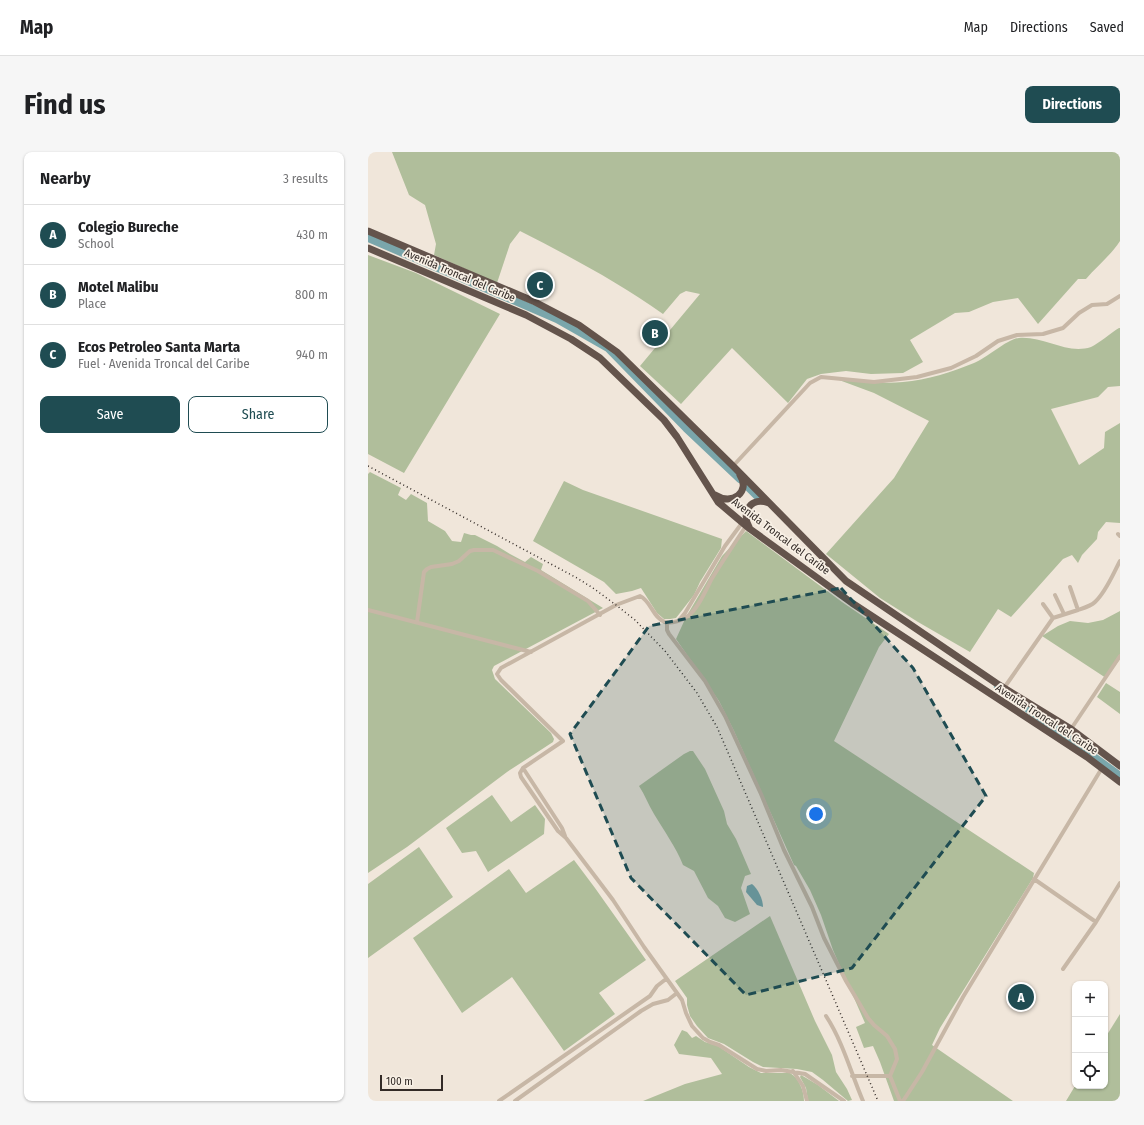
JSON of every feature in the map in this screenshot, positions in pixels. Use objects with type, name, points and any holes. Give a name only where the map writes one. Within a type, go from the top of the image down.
[{"type":"highway","name":"Avenida Troncal del Caribe","points":[[368,231],[533,301],[579,325],[617,352],[733,466],[846,581],[1004,688],[1071,729],[1120,766]]},
{"type":"highway","name":"Avenida Troncal del Caribe","points":[[368,248],[526,316],[572,338],[600,358],[664,420],[678,437],[718,502],[746,526],[852,603],[1087,757],[1120,782]]},
{"type":"highway","points":[[712,492],[723,499],[730,500],[741,492],[743,486],[742,479],[733,466]]},
{"type":"highway","points":[[746,526],[747,510],[749,506],[756,502],[765,501],[769,503]]},
{"type":"street","points":[[733,466],[810,383],[821,377],[874,382],[917,377],[958,365],[976,356],[998,341],[1017,335],[1043,334],[1063,328],[1079,313],[1092,305],[1107,304],[1120,296]]},
{"type":"street","points":[[746,526],[725,546],[680,619],[667,622],[660,620],[646,600],[640,596],[616,605],[501,668],[497,674],[501,680],[563,741],[523,768],[562,828],[566,838],[614,900],[666,979],[682,1000],[692,1026],[703,1038],[710,1042],[719,1044],[757,1068],[766,1071],[792,1071],[806,1074],[844,1101]]},
{"type":"street","points":[[417,622],[424,572],[431,567],[459,562],[470,551],[474,550],[493,550],[538,571],[588,600],[600,615]]},
{"type":"street","points":[[1004,688],[1053,618],[1078,610],[1096,601],[1120,561]]},
{"type":"street","points":[[1070,587],[1078,610]]},
{"type":"street","points":[[1055,594],[1064,614]]},
{"type":"street","points":[[1043,604],[1053,618]]},
{"type":"street","points":[[368,610],[531,652]]},
{"type":"street","points":[[667,622],[669,634],[705,682],[725,716],[761,794],[784,850],[812,907],[824,938],[846,981],[868,1018],[887,1036],[895,1049],[897,1058],[890,1076],[902,1101],[922,1072],[963,997],[1102,768]]},
{"type":"street","points":[[1071,729],[1120,656]]},
{"type":"street","points":[[1034,879],[1096,922]]},
{"type":"street","points":[[1063,969],[1096,922],[1120,883]]},
{"type":"street","points":[[499,1101],[650,996],[657,986],[666,979]]},
{"type":"street","points":[[515,1101],[641,1011],[653,1004],[668,1000],[677,993]]},
{"type":"street","points":[[826,1016],[840,1039],[852,1076],[863,1101]]},
{"type":"street","points":[[792,1071],[803,1086],[807,1101]]},
{"type":"street","points":[[852,1076],[890,1076]]},
{"type":"highlighted area","points":[[841,588],[913,668],[986,796],[852,968],[746,995],[631,878],[570,734],[649,626]]},
{"type":"green space","points":[[392,152],[1120,152],[1120,241],[1086,279],[1078,279],[1038,324],[1018,298],[993,302],[969,312],[955,313],[910,340],[923,362],[903,373],[871,374],[846,371],[821,374],[807,379],[788,403],[732,348],[681,404],[640,366],[700,294],[686,291],[680,294],[663,314],[629,291],[593,270],[520,231],[510,244],[497,283],[434,255],[436,244],[425,205],[409,195]]},
{"type":"green space","points":[[368,255],[416,273],[500,314],[404,473],[368,454]]},
{"type":"green space","points":[[1119,328],[1120,386],[1108,387],[1098,397],[1051,409],[1079,465],[1104,448],[1105,432],[1120,423],[1120,523],[1106,522],[1098,532],[1097,539],[1082,555],[1078,563],[1072,555],[1063,559],[1011,617],[998,609],[970,652],[880,598],[826,554],[894,478],[929,421],[874,393],[839,380],[888,383],[921,379],[948,372],[979,361],[1014,339],[1028,338],[1073,349],[1082,349],[1091,347]]},
{"type":"green space","points":[[370,472],[401,488],[398,495],[406,500],[411,494],[427,503],[428,521],[445,531],[452,541],[461,542],[464,533],[475,535],[525,562],[531,557],[543,564],[541,570],[603,608],[494,666],[492,670],[495,679],[551,733],[554,739],[553,742],[507,772],[407,847],[368,873],[368,474]]},
{"type":"green space","points":[[564,481],[583,490],[722,539],[721,548],[700,582],[694,595],[676,618],[664,619],[657,613],[641,588],[616,594],[604,582],[533,541]]},
{"type":"green space","points":[[746,531],[842,602],[889,634],[879,647],[834,741],[1034,873],[1033,878],[940,1028],[932,1045],[1013,1101],[894,1101],[873,1046],[864,1048],[856,1027],[865,1023],[833,950],[821,915],[810,890],[794,865],[719,701],[676,639],[686,617],[722,556]]},
{"type":"green space","points":[[1120,611],[1120,659],[1106,678],[1042,636],[1058,626],[1070,621],[1088,623],[1103,620]]},
{"type":"green space","points":[[1106,683],[1120,692],[1120,714],[1097,697]]},
{"type":"green space","points":[[690,751],[693,751],[705,769],[724,811],[727,824],[736,839],[751,874],[745,876],[741,888],[750,914],[735,922],[725,918],[718,906],[708,898],[694,871],[683,865],[639,786]]},
{"type":"green space","points":[[492,795],[511,822],[535,805],[545,819],[544,834],[488,872],[476,851],[462,853],[446,828]]},
{"type":"green space","points":[[419,847],[453,897],[368,958],[368,884]]},
{"type":"green space","points":[[574,860],[646,960],[599,993],[615,1014],[564,1051],[512,977],[462,1013],[413,938],[509,869],[526,893]]},
{"type":"green space","points":[[770,916],[815,1021],[832,1055],[836,1072],[852,1100],[848,1101],[812,1072],[797,1069],[763,1067],[753,1062],[724,1044],[708,1038],[690,1016],[687,998],[675,981]]},
{"type":"green space","points":[[1120,1014],[1120,1101],[1066,1101],[1073,1089],[1108,1089],[1108,1033]]},
{"type":"green space","points":[[682,1030],[687,1032],[692,1038],[696,1036],[705,1042],[718,1046],[749,1067],[761,1073],[790,1073],[796,1078],[800,1085],[804,1101],[643,1101],[685,1084],[722,1074],[711,1058],[679,1054],[674,1045]]},
{"type":"green space","points":[[801,1075],[818,1085],[839,1101],[808,1101],[806,1088],[800,1077]]},
{"type":"water","points":[[752,884],[760,894],[763,907],[757,905],[746,892],[747,886]]},
{"type":"waterway","points":[[368,238],[557,319],[608,348],[686,428],[740,479]]},
{"type":"waterway","points":[[745,484],[760,499]]},
{"type":"waterway","points":[[998,687],[1120,776]]},
{"type":"railway","points":[[368,466],[577,578],[593,588],[635,620],[665,651],[697,693],[717,727],[878,1101]]},
{"type":"place","name":"Ecos Petroleo Santa Marta","points":[[540,285]]},
{"type":"place","name":"Motel Malibu","points":[[655,333]]},
{"type":"place","name":"Colegio Bureche","points":[[1021,997]]}]
